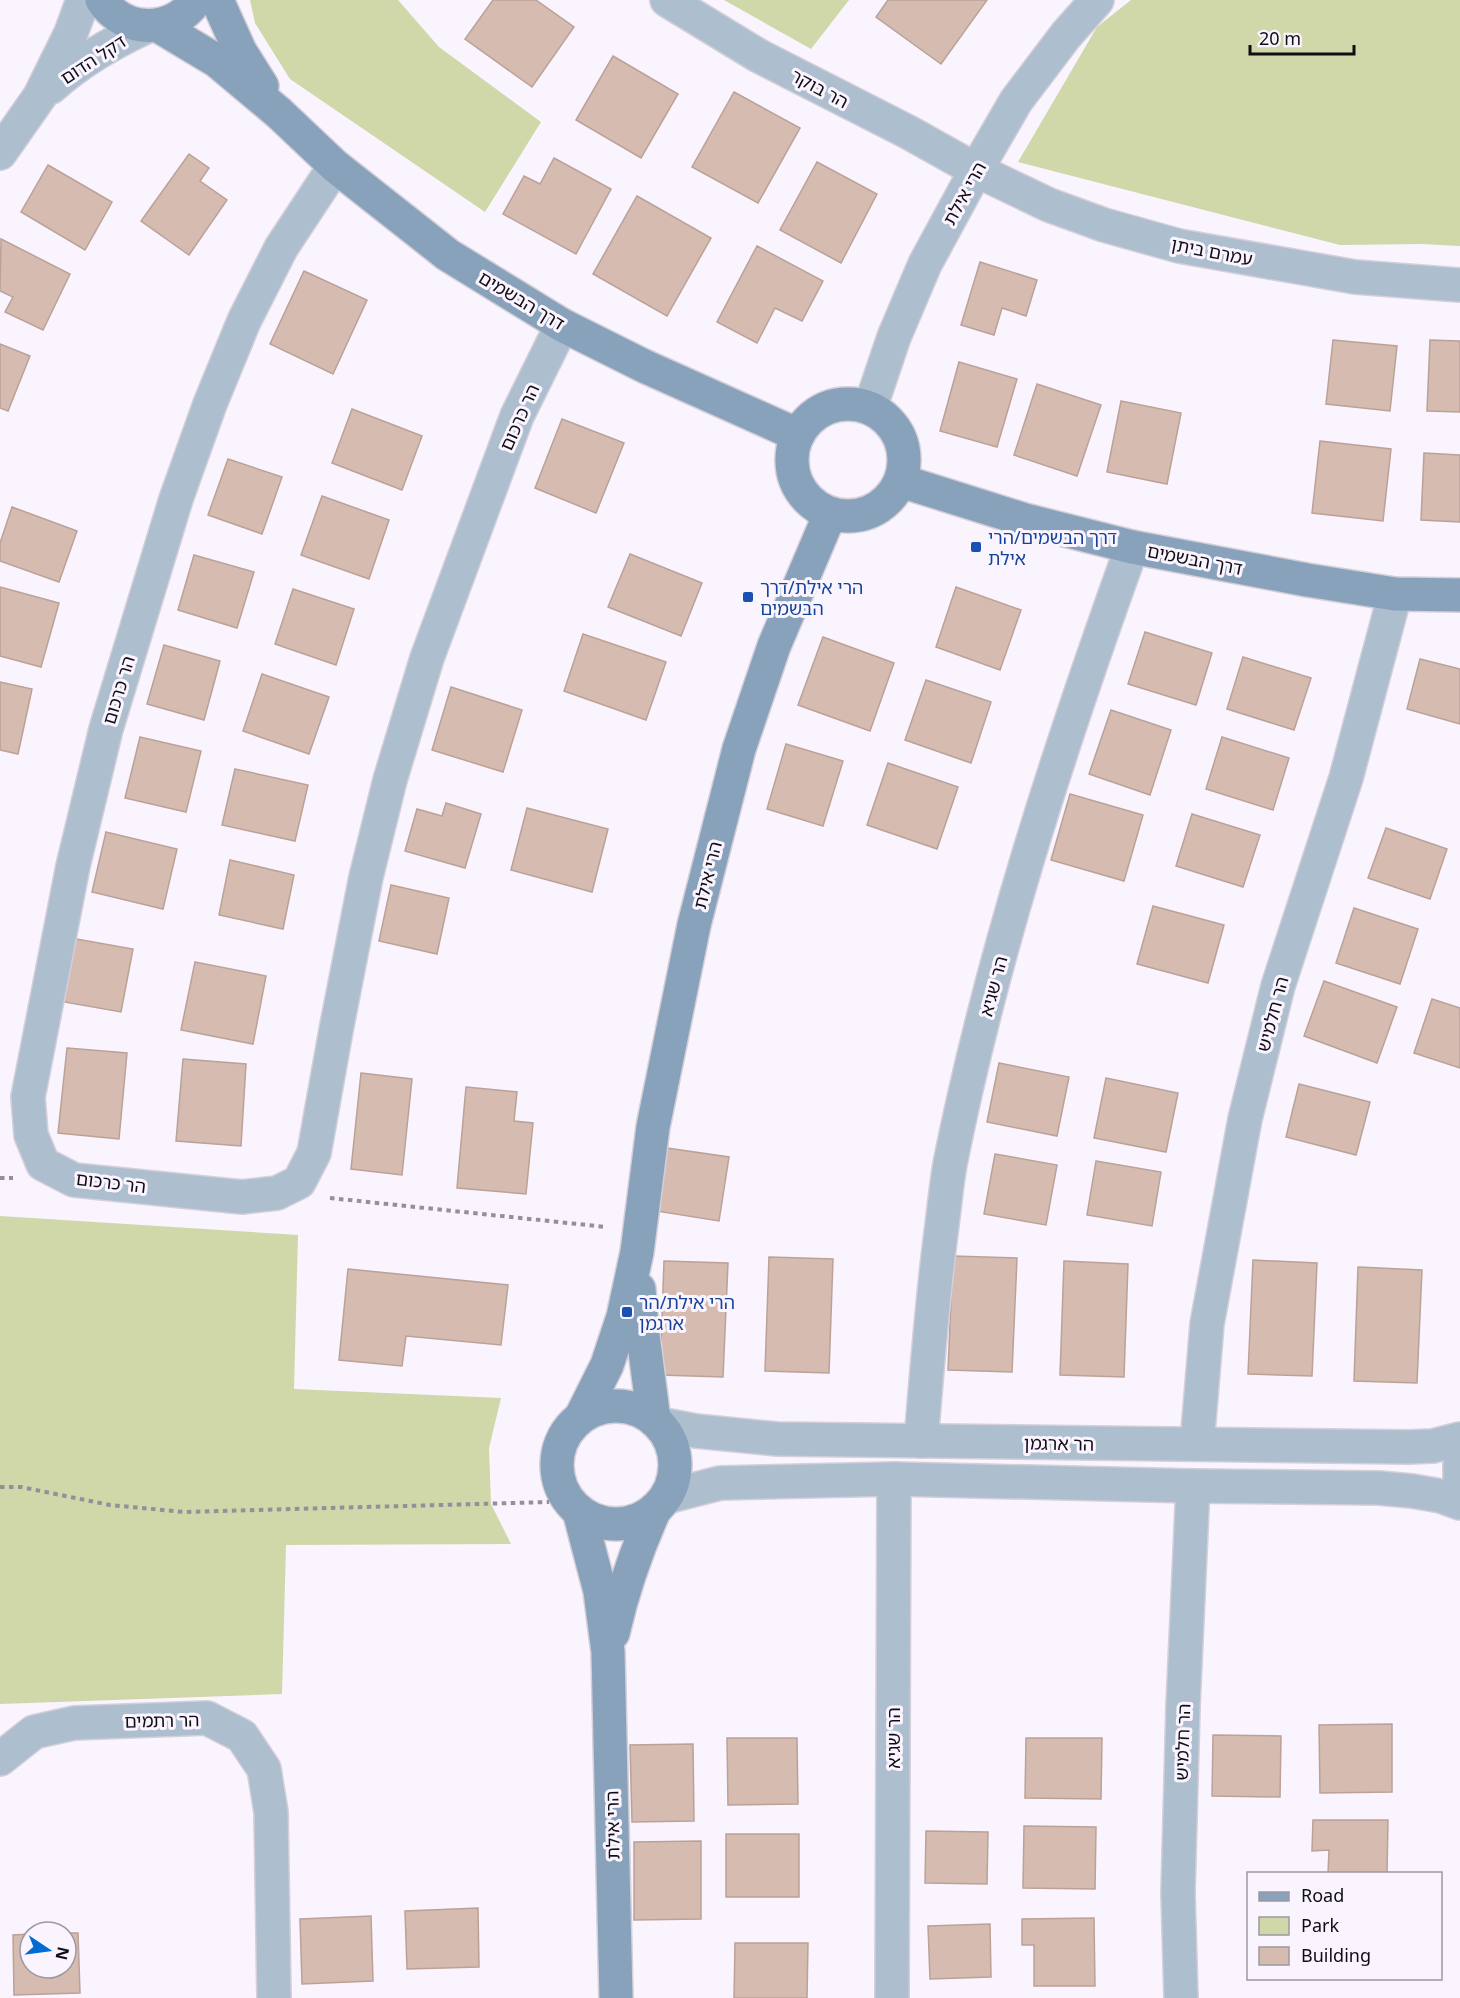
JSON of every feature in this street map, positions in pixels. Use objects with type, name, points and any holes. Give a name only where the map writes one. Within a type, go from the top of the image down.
[{"type":"street","name":"דקל הדום","points":[[40,96],[63,53],[83,0]]},
{"type":"street","name":"דרך הבשמים","points":[[102,0],[121,19],[138,25],[153,26],[217,61],[279,113],[335,166],[448,255],[562,325],[644,366],[798,435]]},
{"type":"street","points":[[153,26],[175,20],[190,9],[196,0]]},
{"type":"street","name":"דרך הבשמים","points":[[217,0],[240,51],[279,113]]},
{"type":"street","name":"הר בוקר","points":[[667,0],[759,56],[908,132],[976,170]]},
{"type":"street","name":"הרי אילת","points":[[870,408],[894,337],[925,264],[976,170],[1016,101],[1066,35],[1097,0]]},
{"type":"street","name":"דקל הדום","points":[[6,133],[40,96],[66,73],[90,56],[153,26]]},
{"type":"street","name":"הר כרכום","points":[[335,166],[281,248],[244,321],[210,404],[176,498],[106,729],[73,866],[28,1097],[31,1135],[43,1164],[74,1180],[243,1197],[277,1193],[298,1182],[314,1153],[366,877],[390,780],[427,658],[517,416],[562,325]]},
{"type":"street","name":"עמרם ביתן","points":[[976,170],[1048,205],[1104,225],[1179,246],[1355,277],[1460,285]]},
{"type":"street","points":[[846,403],[870,408],[890,422],[898,433],[904,457],[901,481],[884,504],[872,512],[844,516],[830,514],[818,508],[808,499],[794,475],[793,455],[798,435],[813,416],[835,405],[846,403]]},
{"type":"street","name":"דרך הבשמים","points":[[901,481],[1025,520],[1132,547],[1395,594],[1460,595]]},
{"type":"street","name":"הרי אילת","points":[[581,1417],[607,1365],[623,1317],[638,1241],[652,1127],[692,937],[739,749],[774,646],[830,514]]},
{"type":"street","name":"הר שגיא","points":[[921,1441],[932,1301],[950,1167],[980,1031],[1031,846],[1086,676],[1132,547]]},
{"type":"street","name":"הר חלמיש","points":[[1197,1444],[1207,1324],[1245,1119],[1278,986],[1346,778],[1395,594]]},
{"type":"street","name":"הרי אילת","points":[[638,1241],[642,1328],[657,1422]]},
{"type":"street","points":[[660,1503],[675,1472],[675,1459],[672,1446],[657,1422],[637,1410],[618,1406],[593,1411],[581,1417],[564,1438],[560,1450],[559,1477],[563,1490],[574,1506],[591,1518],[604,1523],[631,1522],[644,1517],[660,1503],[720,1483],[894,1479],[1379,1488],[1432,1494],[1460,1503]]},
{"type":"street","name":"הר ארגמן","points":[[657,1422],[735,1436],[777,1439],[1409,1447],[1433,1446],[1460,1439]]},
{"type":"street","points":[[1460,1464],[1460,1484]]},
{"type":"street","name":"הר שגיא","points":[[892,1998],[894,1479]]},
{"type":"street","name":"הר חלמיש","points":[[1181,1998],[1178,1893],[1183,1706],[1193,1486]]},
{"type":"street","name":"הרי אילת","points":[[608,1652],[624,1588],[639,1545],[660,1503]]},
{"type":"street","name":"הרי אילת","points":[[574,1506],[600,1590],[608,1652],[616,1998]]},
{"type":"street","name":"הר רתמים","points":[[0,1759],[34,1732],[74,1723],[207,1719],[242,1736],[264,1769],[271,1812],[274,1998]]},
{"type":"path","points":[[277,1193],[638,1241]]},
{"type":"path","points":[[0,1487],[21,1487],[110,1505],[184,1512],[574,1506]]},
{"type":"green space","points":[[250,0],[398,0],[439,47],[541,122],[485,212],[290,79],[255,23]]},
{"type":"green space","points":[[724,0],[849,0],[811,49]]},
{"type":"green space","points":[[1131,0],[1460,0],[1460,246],[1340,245],[1018,162],[1097,27]]},
{"type":"green space","points":[[0,1216],[298,1235],[294,1389],[501,1398],[489,1448],[491,1504],[511,1544],[286,1545],[282,1694],[0,1704]]},
{"type":"building","points":[[493,0],[536,0],[574,27],[532,87],[465,39]]},
{"type":"building","points":[[888,0],[987,0],[941,64],[876,17]]},
{"type":"building","points":[[613,56],[678,94],[641,158],[576,120]]},
{"type":"building","points":[[734,92],[800,128],[758,203],[692,167]]},
{"type":"building","points":[[189,154],[209,168],[200,181],[227,200],[189,255],[141,221]]},
{"type":"building","points":[[554,158],[611,189],[576,254],[503,214],[524,176],[540,184]]},
{"type":"building","points":[[817,162],[877,194],[841,263],[780,230]]},
{"type":"building","points":[[48,165],[112,202],[85,250],[21,212]]},
{"type":"building","points":[[637,196],[711,238],[667,316],[593,274]]},
{"type":"building","points":[[1,239],[70,274],[43,330],[5,312],[13,297],[0,291]]},
{"type":"building","points":[[757,246],[823,281],[802,321],[775,308],[757,343],[717,322]]},
{"type":"building","points":[[980,262],[1037,280],[1026,316],[1002,308],[994,335],[961,325]]},
{"type":"building","points":[[304,271],[367,300],[333,374],[270,344]]},
{"type":"building","points":[[1333,340],[1397,346],[1390,411],[1326,404]]},
{"type":"building","points":[[1430,340],[1460,341],[1460,412],[1427,411]]},
{"type":"building","points":[[0,344],[30,356],[8,411],[0,408]]},
{"type":"building","points":[[959,362],[1017,379],[997,447],[940,431]]},
{"type":"building","points":[[1037,384],[1101,405],[1077,476],[1014,455]]},
{"type":"building","points":[[1121,401],[1181,413],[1167,484],[1107,472]]},
{"type":"building","points":[[352,409],[422,436],[402,490],[332,463]]},
{"type":"building","points":[[562,419],[624,443],[596,513],[535,488]]},
{"type":"building","points":[[1320,441],[1391,449],[1383,521],[1312,513]]},
{"type":"building","points":[[1424,453],[1460,455],[1460,522],[1421,520]]},
{"type":"building","points":[[228,459],[282,477],[262,534],[208,515]]},
{"type":"building","points":[[322,496],[389,520],[369,579],[301,555]]},
{"type":"building","points":[[12,507],[77,531],[59,582],[0,561],[0,543]]},
{"type":"building","points":[[630,554],[702,583],[681,636],[608,607]]},
{"type":"building","points":[[194,555],[254,572],[237,628],[178,610]]},
{"type":"building","points":[[0,587],[59,603],[41,667],[0,656]]},
{"type":"building","points":[[956,587],[1021,610],[1000,670],[936,647]]},
{"type":"building","points":[[293,589],[354,609],[336,665],[275,644]]},
{"type":"building","points":[[1145,632],[1212,653],[1196,705],[1128,684]]},
{"type":"building","points":[[583,634],[666,662],[646,720],[564,691]]},
{"type":"building","points":[[823,637],[894,663],[870,731],[798,705]]},
{"type":"building","points":[[164,645],[220,661],[204,720],[147,704]]},
{"type":"building","points":[[1243,657],[1311,678],[1294,730],[1227,709]]},
{"type":"building","points":[[1420,659],[1460,669],[1460,724],[1407,709]]},
{"type":"building","points":[[262,674],[329,697],[309,754],[243,731]]},
{"type":"building","points":[[926,680],[991,702],[971,763],[905,740]]},
{"type":"building","points":[[0,682],[32,689],[18,754],[0,750]]},
{"type":"building","points":[[451,687],[522,710],[503,772],[432,750]]},
{"type":"building","points":[[1111,710],[1171,730],[1150,795],[1089,774]]},
{"type":"building","points":[[140,737],[201,751],[186,812],[125,798]]},
{"type":"building","points":[[1222,737],[1289,758],[1273,810],[1206,789]]},
{"type":"building","points":[[786,744],[843,761],[823,826],[767,809]]},
{"type":"building","points":[[888,763],[958,787],[937,849],[867,825]]},
{"type":"building","points":[[235,769],[308,785],[295,841],[222,825]]},
{"type":"building","points":[[1070,794],[1143,815],[1124,881],[1051,860]]},
{"type":"building","points":[[446,803],[481,814],[465,868],[405,851],[417,809],[442,816]]},
{"type":"building","points":[[527,808],[608,829],[592,892],[511,870]]},
{"type":"building","points":[[1192,814],[1260,835],[1243,887],[1176,866]]},
{"type":"building","points":[[1386,828],[1447,849],[1430,899],[1368,878]]},
{"type":"building","points":[[106,832],[177,849],[163,909],[92,892]]},
{"type":"building","points":[[230,860],[294,875],[283,929],[219,915]]},
{"type":"building","points":[[391,885],[449,898],[437,954],[379,941]]},
{"type":"building","points":[[1153,906],[1224,925],[1208,983],[1137,964]]},
{"type":"building","points":[[1354,908],[1418,929],[1400,984],[1336,963]]},
{"type":"building","points":[[65,937],[133,949],[121,1012],[53,1000]]},
{"type":"building","points":[[195,962],[266,976],[253,1044],[181,1030]]},
{"type":"building","points":[[1324,981],[1397,1007],[1377,1063],[1304,1036]]},
{"type":"building","points":[[1432,999],[1460,1008],[1460,1068],[1414,1053]]},
{"type":"building","points":[[67,1048],[127,1053],[119,1139],[58,1133]]},
{"type":"building","points":[[183,1059],[246,1064],[241,1146],[176,1141]]},
{"type":"building","points":[[999,1063],[1069,1077],[1057,1136],[987,1122]]},
{"type":"building","points":[[361,1073],[412,1079],[402,1175],[351,1169]]},
{"type":"building","points":[[1106,1078],[1178,1093],[1166,1152],[1094,1138]]},
{"type":"building","points":[[1299,1084],[1370,1102],[1356,1155],[1286,1137]]},
{"type":"building","points":[[466,1087],[517,1092],[514,1121],[533,1123],[526,1194],[457,1188]]},
{"type":"building","points":[[660,1147],[729,1157],[719,1221],[650,1210]]},
{"type":"building","points":[[995,1154],[1057,1165],[1046,1225],[984,1214]]},
{"type":"building","points":[[1096,1161],[1161,1172],[1152,1226],[1087,1215]]},
{"type":"building","points":[[953,1256],[1017,1258],[1012,1372],[948,1370]]},
{"type":"building","points":[[769,1257],[833,1259],[829,1373],[765,1371]]},
{"type":"building","points":[[1253,1260],[1317,1263],[1312,1376],[1248,1374]]},
{"type":"building","points":[[664,1261],[728,1263],[723,1377],[660,1375]]},
{"type":"building","points":[[1064,1261],[1128,1264],[1124,1377],[1060,1375]]},
{"type":"building","points":[[1358,1267],[1422,1270],[1417,1383],[1354,1381]]},
{"type":"building","points":[[348,1269],[508,1285],[501,1345],[406,1336],[402,1366],[339,1360]]},
{"type":"building","points":[[1392,1724],[1392,1792],[1320,1793],[1319,1725]]},
{"type":"building","points":[[1213,1735],[1281,1736],[1280,1797],[1212,1796]]},
{"type":"building","points":[[727,1738],[797,1738],[798,1804],[728,1805]]},
{"type":"building","points":[[1026,1738],[1102,1738],[1101,1799],[1025,1798]]},
{"type":"building","points":[[693,1744],[694,1821],[632,1822],[630,1745]]},
{"type":"building","points":[[1313,1820],[1388,1820],[1387,1872],[1328,1872],[1329,1850],[1312,1851]]},
{"type":"building","points":[[1024,1826],[1096,1827],[1095,1889],[1023,1888]]},
{"type":"building","points":[[926,1831],[988,1832],[987,1884],[925,1883]]},
{"type":"building","points":[[726,1834],[799,1834],[799,1897],[726,1897]]},
{"type":"building","points":[[701,1841],[701,1919],[634,1920],[634,1842]]},
{"type":"building","points":[[478,1908],[479,1967],[407,1969],[405,1911]]},
{"type":"building","points":[[371,1916],[373,1981],[302,1984],[300,1919]]},
{"type":"building","points":[[1094,1918],[1095,1986],[1034,1986],[1034,1945],[1022,1945],[1022,1919]]},
{"type":"building","points":[[990,1924],[991,1977],[930,1979],[928,1926]]},
{"type":"building","points":[[78,1933],[80,1993],[14,1995],[13,1935],[18,1935],[18,1980],[78,1980]]},
{"type":"building","points":[[735,1943],[808,1943],[807,1998],[734,1998]]},
{"type":"place","name":"דרך הבשמים/הרי אילת","points":[[976,547]]},
{"type":"place","name":"הרי אילת/דרך הבשמים","points":[[748,597]]},
{"type":"place","name":"הרי אילת/הר ארגמן","points":[[627,1312]]}]
